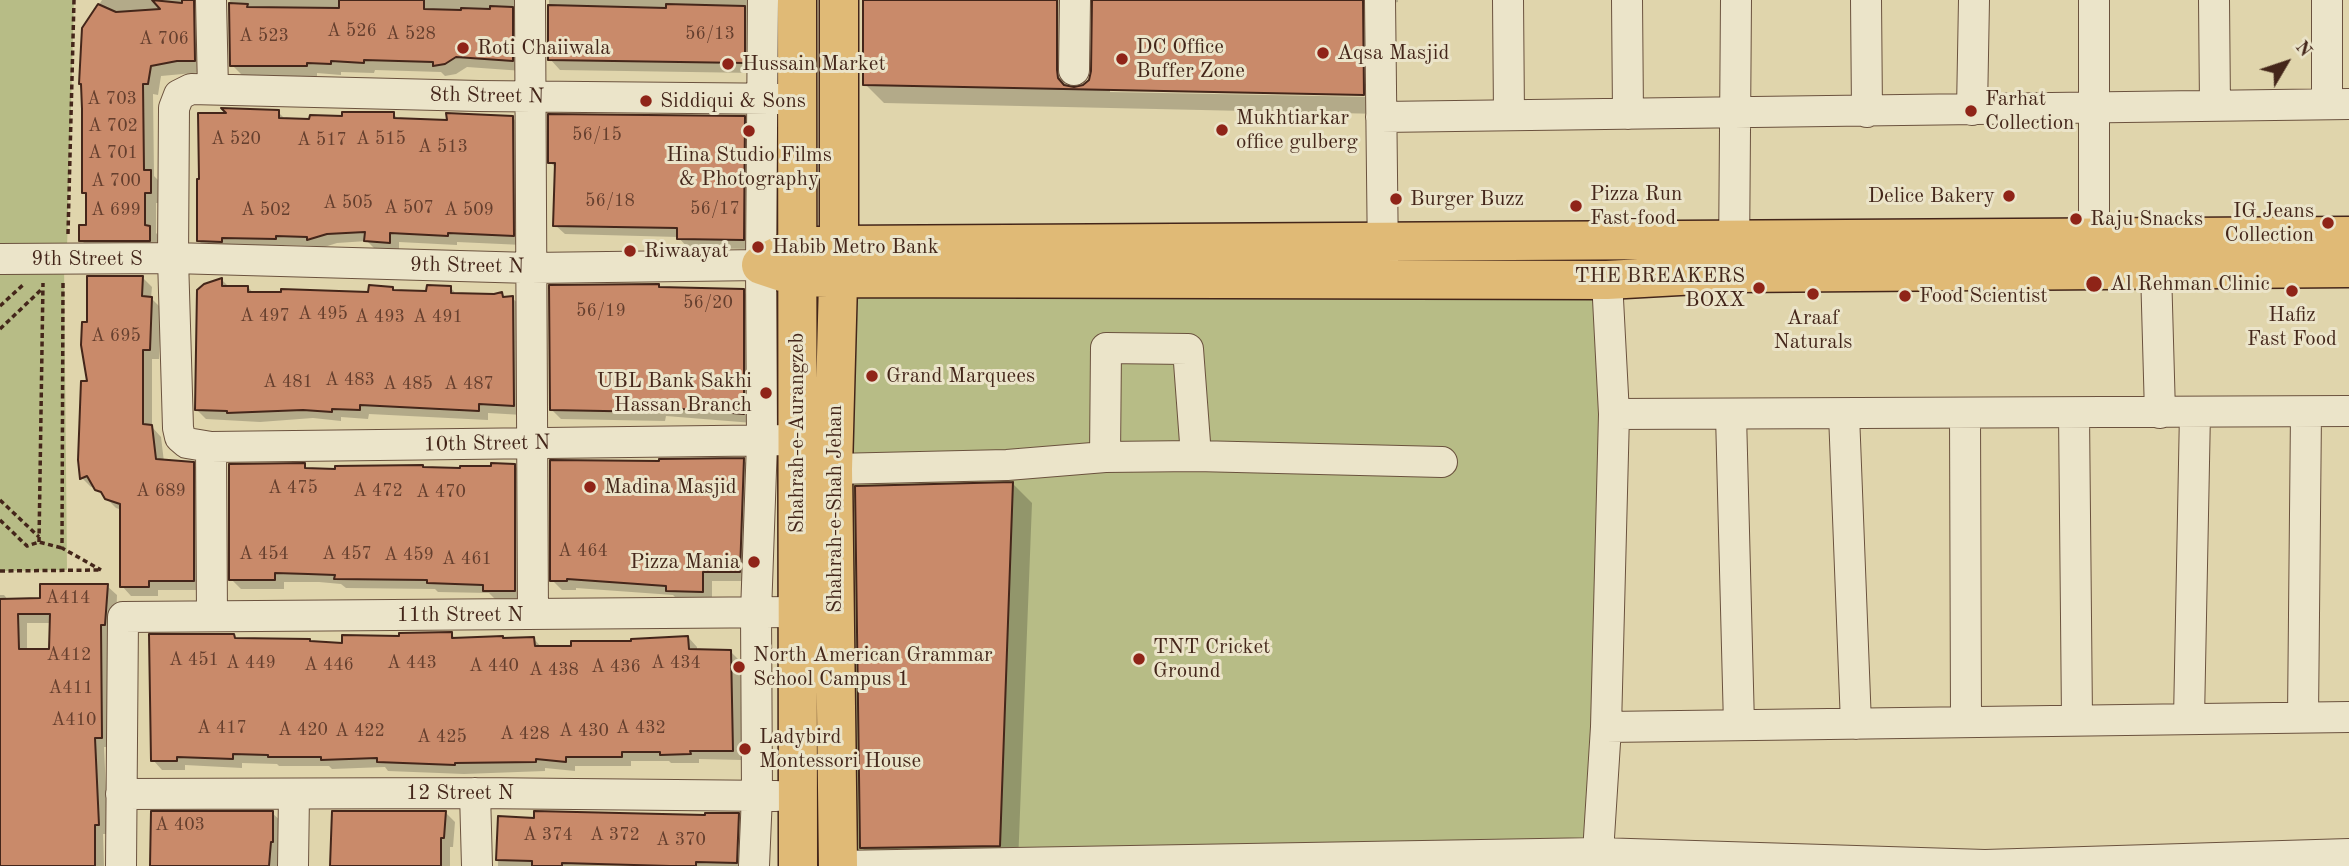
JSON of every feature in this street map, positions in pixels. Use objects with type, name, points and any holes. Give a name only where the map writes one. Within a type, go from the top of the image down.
[{"type":"main road","name":"Shahrah-e-Aurangzeb","points":[[797,0],[779,99],[797,262],[779,441],[797,612],[799,866]]},
{"type":"main road","points":[[838,262],[839,0]]},
{"type":"main road","points":[[761,265],[797,262],[2094,254],[2349,236]]},
{"type":"main road","points":[[2094,254],[2156,270],[2349,268]]},
{"type":"main road","points":[[1383,260],[1607,280],[1734,256]]},
{"type":"main road","name":"Shahrah-e-Shah Jehan","points":[[838,262],[833,470],[838,866]]},
{"type":"street","points":[[211,0],[213,89]]},
{"type":"street","points":[[530,0],[533,614]]},
{"type":"street","points":[[754,866],[757,794],[756,612],[779,441],[761,265],[779,99],[764,0]]},
{"type":"street","points":[[1074,70],[1075,0]]},
{"type":"street","points":[[1380,0],[1383,260]]},
{"type":"street","points":[[1508,0],[1509,115]]},
{"type":"street","points":[[1627,0],[1628,114]]},
{"type":"street","points":[[1734,256],[1736,0]]},
{"type":"street","points":[[1866,0],[1867,112]]},
{"type":"street","points":[[1972,110],[1974,0]]},
{"type":"street","points":[[2094,0],[2094,254]]},
{"type":"street","points":[[2214,0],[2215,106]]},
{"type":"street","points":[[1381,117],[2338,104],[2327,0]]},
{"type":"street","name":"8th Street N","points":[[173,258],[173,108],[179,95],[191,89],[530,97],[779,99]]},
{"type":"street","name":"9th Street N","points":[[173,258],[531,268],[761,265]]},
{"type":"street","name":"9th Street S","points":[[10,269],[173,258]]},
{"type":"street","name":"10th Street N","points":[[173,258],[178,428],[180,437],[187,443],[211,447],[779,441]]},
{"type":"street","points":[[2156,270],[2160,413]]},
{"type":"street","points":[[1598,853],[1606,727],[1614,414],[1607,280]]},
{"type":"street","points":[[1105,457],[1106,348],[1188,349],[1196,456]]},
{"type":"street","points":[[1614,414],[2349,411]]},
{"type":"street","points":[[2189,719],[2195,412]]},
{"type":"street","points":[[2303,717],[2306,412]]},
{"type":"street","points":[[2074,413],[2077,720]]},
{"type":"street","points":[[1844,414],[1856,724]]},
{"type":"street","points":[[1965,414],[1966,722]]},
{"type":"street","points":[[1731,415],[1739,725]]},
{"type":"street","points":[[211,447],[212,616]]},
{"type":"street","points":[[833,470],[1007,465],[1105,457],[1196,456],[1442,462]]},
{"type":"street","name":"11th Street N","points":[[121,794],[123,617],[797,612]]},
{"type":"street","points":[[1606,727],[2349,717]]},
{"type":"street","points":[[475,793],[477,866]]},
{"type":"street","points":[[121,794],[121,866]]},
{"type":"street","name":"12 Street N","points":[[121,794],[757,794],[799,797]]},
{"type":"street","points":[[293,866],[294,794]]},
{"type":"street","points":[[838,866],[1276,862],[1598,853],[1985,866],[2332,858]]},
{"type":"path","points":[[68,235],[74,0]]},
{"type":"path","points":[[0,306],[30,279],[10,269]]},
{"type":"path","points":[[39,539],[43,279]]},
{"type":"path","points":[[62,548],[63,279]]},
{"type":"path","points":[[0,329],[43,288]]},
{"type":"path","points":[[0,500],[39,539],[62,548],[101,570],[0,571]]},
{"type":"path","points":[[0,520],[27,546],[39,539]]},
{"type":"green space","points":[[0,0],[74,0],[67,249],[0,248]]},
{"type":"green space","points":[[0,259],[64,259],[67,570],[0,571]]},
{"type":"green space","points":[[1606,273],[1604,862],[833,862],[837,279]]},
{"type":"building","points":[[152,0],[182,3],[182,0],[194,0],[195,61],[151,66],[148,84],[143,84],[144,170],[151,170],[151,193],[145,193],[145,225],[150,226],[150,241],[79,241],[79,225],[86,225],[86,193],[82,193],[82,109],[79,84],[82,28],[98,4],[116,12],[160,9]]},
{"type":"building","points":[[339,0],[424,0],[424,9],[513,7],[513,61],[456,57],[445,64],[433,66],[433,62],[364,60],[364,63],[307,63],[307,66],[230,66],[229,3],[248,4],[247,7],[339,8]]},
{"type":"building","name":"DC Office Buffer Zone","points":[[863,0],[1057,0],[1058,78],[1064,85],[1074,87],[1089,80],[1091,71],[1092,0],[1363,0],[1364,95],[863,85]]},
{"type":"building","points":[[666,4],[745,6],[745,63],[548,60],[548,5],[666,8]]},
{"type":"building","points":[[221,108],[279,110],[279,118],[309,119],[310,115],[342,116],[342,112],[394,112],[394,118],[447,120],[446,113],[513,116],[514,236],[390,233],[390,243],[364,241],[365,232],[327,234],[307,240],[307,237],[276,236],[276,239],[222,238],[222,242],[197,241],[198,113],[226,113]]},
{"type":"building","points":[[548,114],[745,116],[744,240],[677,239],[677,228],[553,226],[555,163],[548,163]]},
{"type":"building","points":[[87,276],[143,276],[142,296],[152,297],[150,350],[143,350],[143,424],[152,425],[156,459],[194,462],[194,581],[149,581],[149,587],[120,587],[120,504],[105,499],[101,492],[95,490],[87,476],[80,479],[78,460],[81,381],[87,381],[81,345],[82,322],[87,322]]},
{"type":"building","points":[[222,278],[222,286],[248,286],[248,292],[281,292],[281,289],[368,292],[369,285],[393,287],[393,290],[426,291],[427,285],[451,286],[451,293],[502,292],[503,297],[513,296],[514,406],[479,404],[479,411],[360,405],[360,410],[332,409],[332,412],[303,410],[227,413],[195,410],[197,290],[204,284]]},
{"type":"building","points":[[659,284],[659,287],[744,289],[744,414],[657,407],[657,412],[550,410],[549,285]]},
{"type":"building","points":[[744,458],[740,572],[703,572],[703,592],[666,591],[666,586],[567,579],[550,581],[550,460],[659,461]]},
{"type":"building","points":[[305,463],[305,468],[335,469],[335,466],[423,465],[460,468],[491,466],[491,463],[515,464],[515,591],[483,591],[483,585],[427,583],[427,580],[334,579],[335,575],[275,573],[275,580],[229,580],[229,464]]},
{"type":"building","points":[[1013,482],[1000,846],[860,848],[855,486]]},
{"type":"building","points":[[40,584],[108,584],[105,625],[101,625],[102,738],[95,738],[99,825],[95,825],[95,866],[0,866],[0,599],[40,598]],"holes":[[[18,614],[50,614],[49,649],[19,649]]]},
{"type":"building","points":[[452,632],[452,638],[534,637],[535,646],[571,646],[571,641],[631,641],[688,636],[689,649],[731,650],[733,751],[690,751],[691,754],[660,755],[660,752],[622,752],[622,757],[566,757],[566,762],[536,759],[536,762],[455,765],[377,762],[377,758],[321,760],[321,757],[233,754],[233,759],[177,757],[177,761],[151,761],[149,634],[234,634],[235,638],[310,639],[342,643],[342,635],[399,636],[399,633]]},
{"type":"building","points":[[151,811],[273,811],[273,842],[269,866],[150,866]]},
{"type":"building","points":[[332,811],[446,811],[444,838],[441,838],[441,866],[330,866]]},
{"type":"building","points":[[534,811],[705,815],[739,813],[737,863],[696,862],[696,866],[670,866],[562,863],[562,866],[532,866],[532,861],[496,860],[498,816],[534,818]]},
{"type":"place","name":"Roti Chaiiwala","points":[[463,48]]},
{"type":"place","name":"Aqsa Masjid","points":[[1323,53]]},
{"type":"place","name":"DC Office Buffer Zone","points":[[1122,59]]},
{"type":"place","name":"Hussain Market","points":[[728,64]]},
{"type":"place","name":"Siddiqui & Sons","points":[[646,101]]},
{"type":"place","name":"Farhat Collection","points":[[1971,111]]},
{"type":"place","name":"Mukhtiarkar office gulberg","points":[[1222,130]]},
{"type":"place","name":"Hina Studio Films & Photography","points":[[749,131]]},
{"type":"place","name":"Delice Bakery","points":[[2009,196]]},
{"type":"place","name":"Burger Buzz","points":[[1396,199]]},
{"type":"place","name":"Pizza Run Fast-food","points":[[1576,206]]},
{"type":"place","name":"Raju Snacks","points":[[2076,219]]},
{"type":"place","name":"IG Jeans Collection","points":[[2328,223]]},
{"type":"place","name":"Habib Metro Bank","points":[[758,247]]},
{"type":"place","name":"Riwaayat","points":[[630,251]]},
{"type":"place","name":"Al Rehman Clinic","points":[[2094,284]]},
{"type":"place","name":"THE BREAKERS BOXX","points":[[1759,288]]},
{"type":"place","name":"Hafiz Fast Food","points":[[2292,291]]},
{"type":"place","name":"Araaf Naturals","points":[[1813,294]]},
{"type":"place","name":"Food Scientist","points":[[1905,296]]},
{"type":"place","name":"Grand Marquees","points":[[872,376]]},
{"type":"place","name":"UBL Bank Sakhi Hassan Branch","points":[[766,393]]},
{"type":"place","name":"Madina Masjid","points":[[590,487]]},
{"type":"place","name":"Pizza Mania","points":[[754,562]]},
{"type":"place","name":"TNT Cricket Ground","points":[[1139,659]]},
{"type":"place","name":"North American Grammar School Campus 1","points":[[739,667]]},
{"type":"place","name":"Ladybird Montessori House","points":[[745,749]]}]
